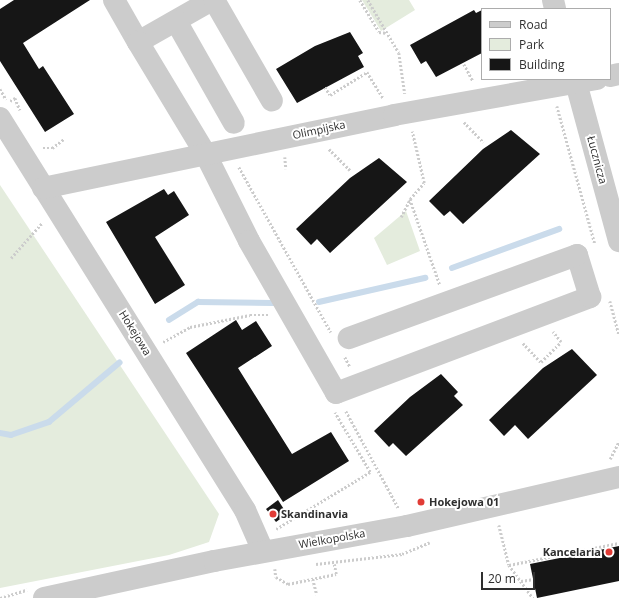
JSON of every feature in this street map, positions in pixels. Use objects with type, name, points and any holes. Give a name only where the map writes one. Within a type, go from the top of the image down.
[{"type":"street","points":[[114,0],[205,153],[335,402],[359,383],[590,297],[577,255],[341,341]]},
{"type":"street","points":[[138,42],[213,0],[272,101]]},
{"type":"street","points":[[176,21],[234,123]]},
{"type":"street","name":"Olimpijska","points":[[43,188],[234,147],[394,115],[583,80]]},
{"type":"street","name":"Łucznicza","points":[[583,80],[619,241]]},
{"type":"street","name":"Hokejowa","points":[[4,110],[43,188],[245,510],[269,558]]},
{"type":"street","name":"Wielkopolska","points":[[44,598],[269,558],[407,526],[614,469]]},
{"type":"path","points":[[360,0],[379,32],[387,33]]},
{"type":"path","points":[[325,86],[330,95],[367,72],[394,115]]},
{"type":"path","points":[[552,86],[596,251]]},
{"type":"path","points":[[4,110],[15,98]]},
{"type":"path","points":[[312,132],[350,170]]},
{"type":"path","points":[[38,149],[52,148],[64,139]]},
{"type":"path","points":[[234,147],[235,159],[341,341],[359,383]]},
{"type":"path","points":[[410,199],[447,303]]},
{"type":"path","points":[[11,258],[56,208]]},
{"type":"path","points":[[609,296],[619,334]]},
{"type":"path","points":[[161,344],[190,327],[250,315],[272,315]]},
{"type":"path","points":[[537,316],[561,342],[541,362]]},
{"type":"path","points":[[335,402],[399,509]]},
{"type":"path","points":[[277,528],[370,472],[335,402]]},
{"type":"path","points":[[614,469],[619,441]]},
{"type":"path","points":[[499,525],[509,565],[532,598]]},
{"type":"path","points":[[509,565],[619,543]]},
{"type":"path","points":[[269,558],[276,577],[281,582],[314,579],[336,574],[334,564]]},
{"type":"path","points":[[314,579],[316,595]]},
{"type":"path","points":[[521,581],[534,580]]},
{"type":"green space","points":[[362,0],[409,0],[415,10],[381,31]]},
{"type":"green space","points":[[0,185],[219,514],[209,542],[169,555],[0,588]]},
{"type":"green space","points":[[406,211],[420,251],[387,265],[374,238]]},
{"type":"building","points":[[14,0],[90,0],[23,43],[39,69],[43,66],[74,114],[45,132],[0,61],[0,9]]},
{"type":"building","points":[[474,10],[476,13],[481,10],[481,54],[436,77],[426,61],[421,64],[410,45]]},
{"type":"building","points":[[350,32],[363,53],[358,56],[364,67],[297,103],[276,69],[315,46]]},
{"type":"building","points":[[511,130],[540,154],[463,224],[450,211],[444,216],[429,201],[483,149]]},
{"type":"building","points":[[379,158],[407,182],[330,253],[317,239],[311,245],[296,229],[350,178]]},
{"type":"building","points":[[164,189],[168,195],[174,191],[189,215],[155,237],[185,285],[155,304],[106,222]]},
{"type":"building","points":[[236,320],[242,330],[256,321],[272,346],[238,368],[292,454],[331,432],[349,461],[283,502],[186,353]]},
{"type":"building","points":[[572,349],[597,375],[528,439],[515,425],[504,436],[489,420],[543,368]]},
{"type":"building","points":[[441,374],[458,392],[454,396],[463,405],[406,456],[393,443],[389,447],[374,431],[410,397]]},
{"type":"building","points":[[278,500],[287,514],[276,522],[266,509]]},
{"type":"building","points":[[619,546],[619,581],[537,598],[530,564]]},
{"type":"waterway","points":[[452,268],[559,229]]},
{"type":"waterway","points":[[319,302],[425,278]]},
{"type":"waterway","points":[[169,320],[198,302],[273,303]]},
{"type":"waterway","points":[[0,433],[11,435],[49,422],[119,363]]},
{"type":"place","name":"Hokejowa 01","points":[[421,502]]},
{"type":"place","name":"Skandinavia","points":[[273,514]]},
{"type":"place","name":"Kancelaria","points":[[609,552]]}]
